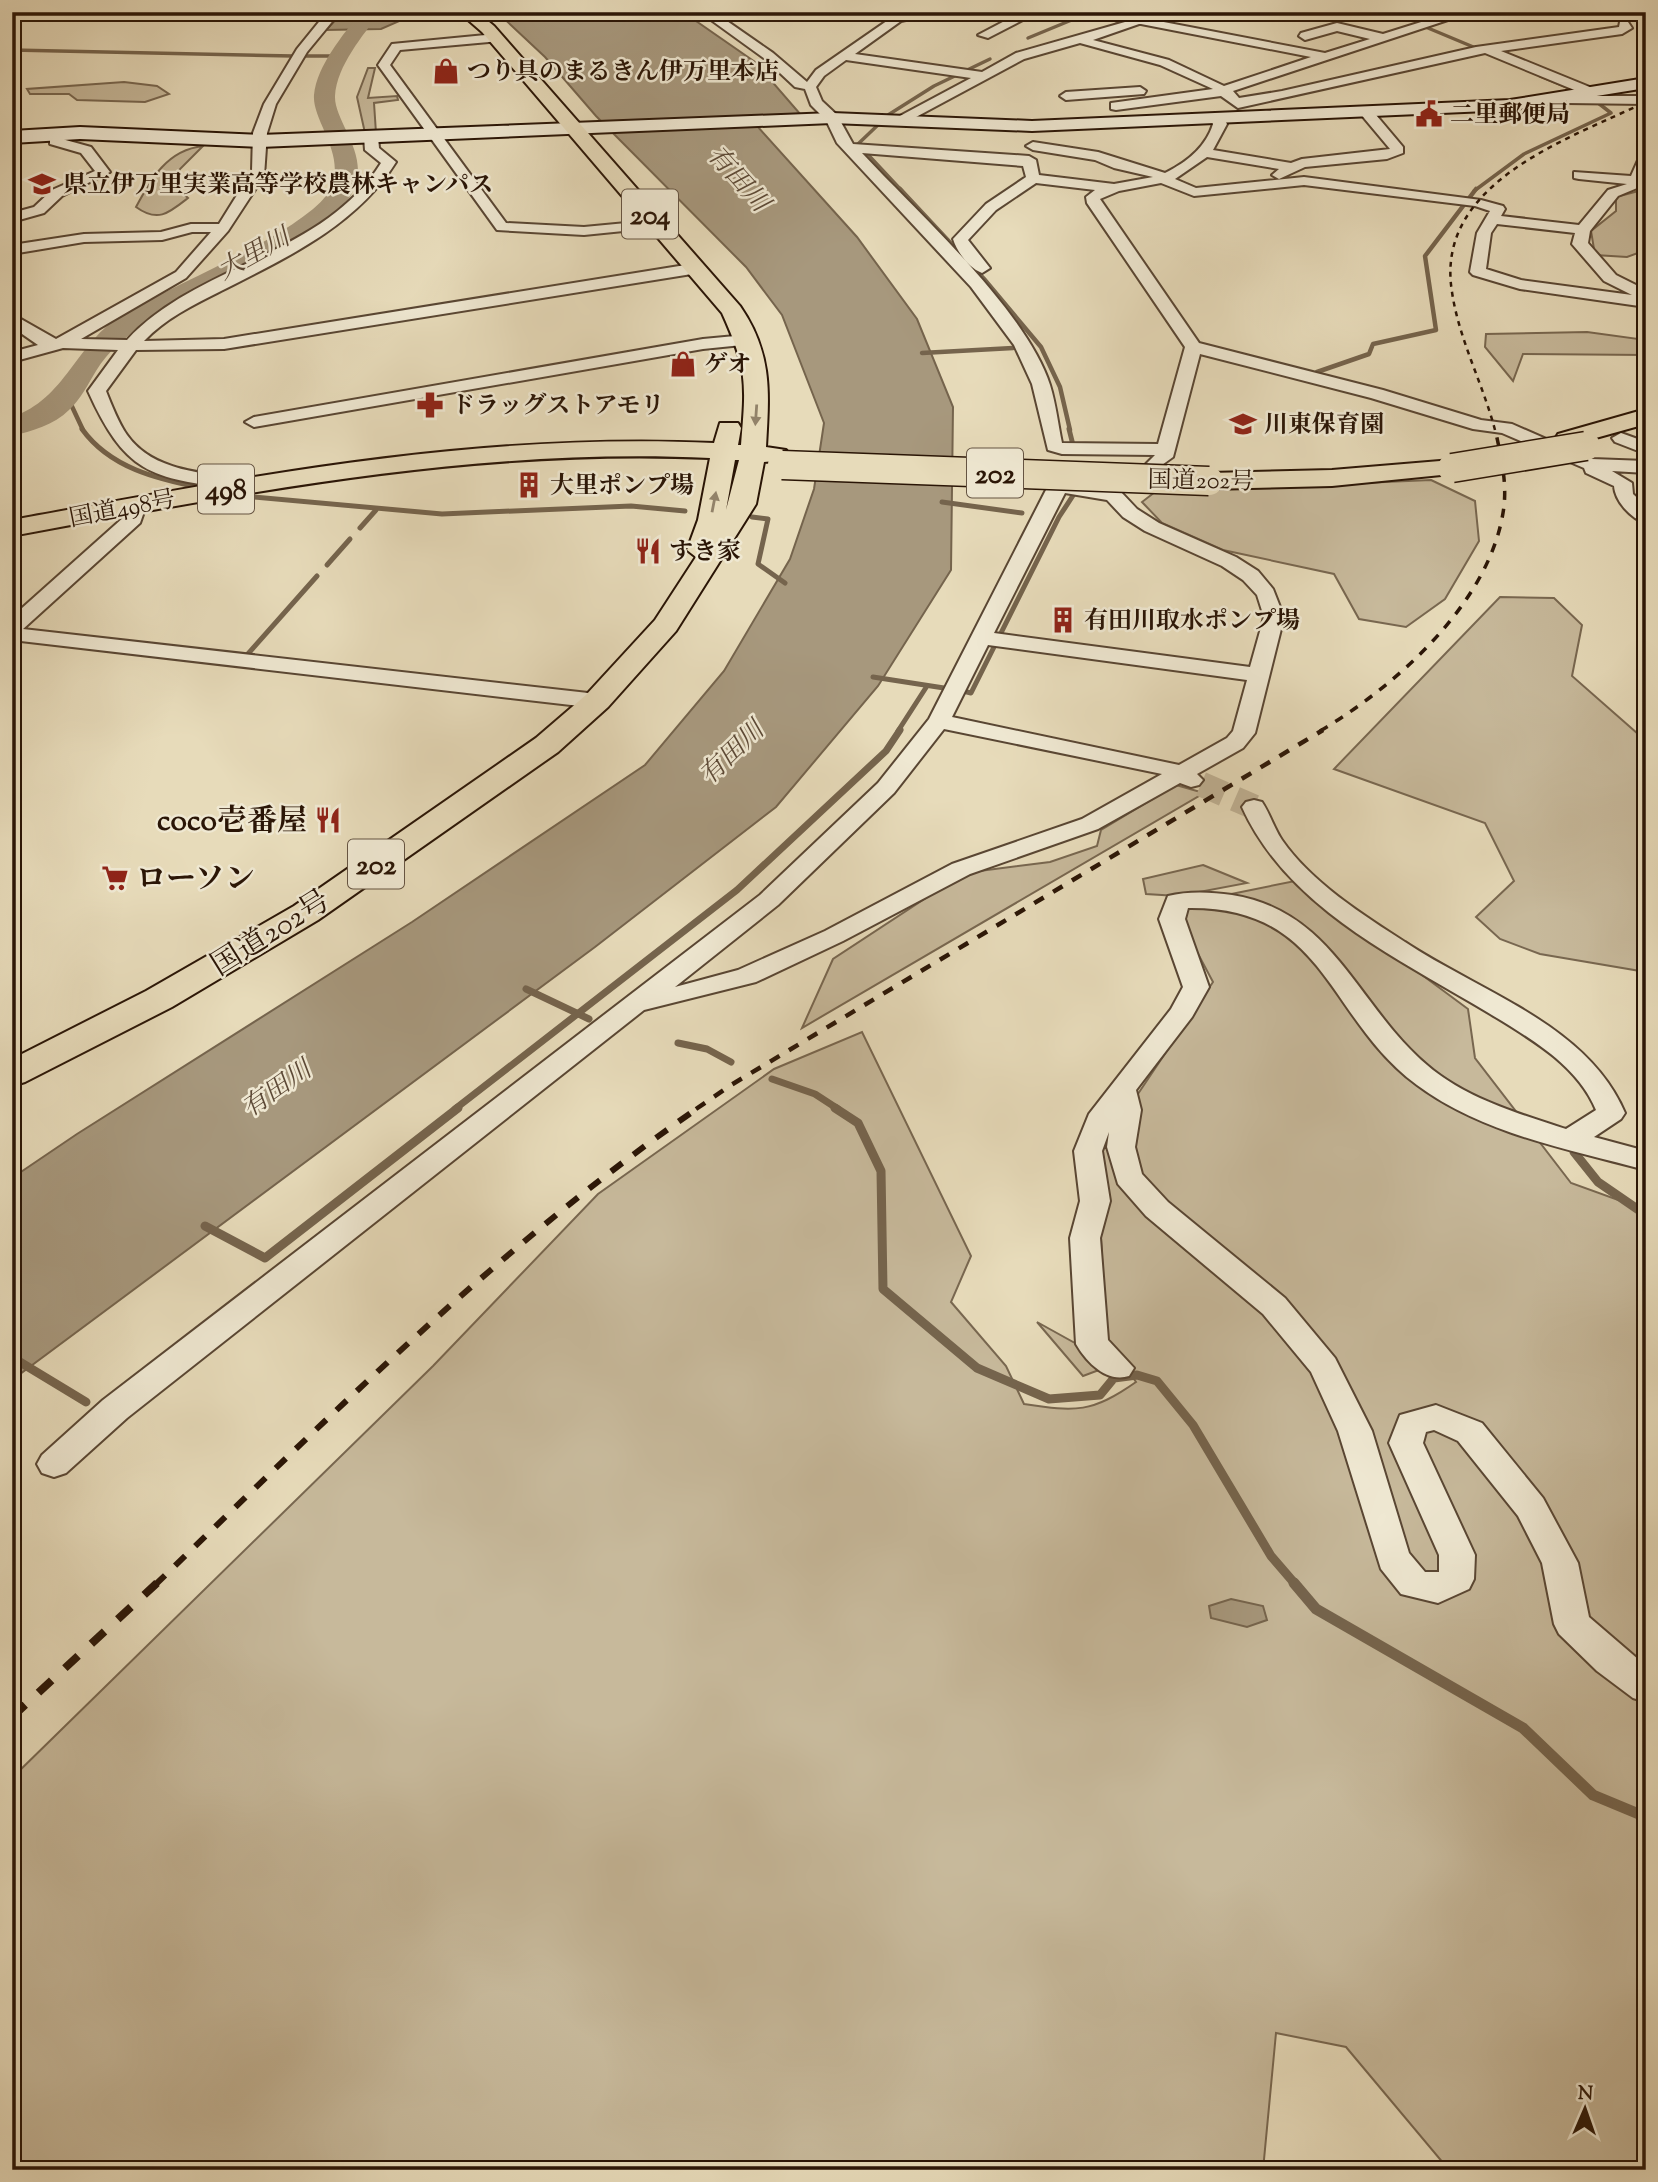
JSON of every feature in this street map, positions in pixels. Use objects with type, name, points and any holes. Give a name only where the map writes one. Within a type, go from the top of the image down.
[{"type":"highway","name":"204","points":[[450,12],[489,39]]},
{"type":"highway","name":"204","points":[[467,12],[690,269],[733,312],[736,341],[732,362]]},
{"type":"highway","name":"204","points":[[736,341],[758,384],[752,458]]},
{"type":"highway","name":"国道202号","points":[[689,588],[711,520],[731,414]]},
{"type":"highway","name":"国道202号","points":[[1580,449],[1646,416]]},
{"type":"highway","name":"国道202号","points":[[12,1074],[159,999],[306,913],[547,745],[597,701],[666,625],[743,504],[752,458],[1332,478],[1580,449],[1646,431]]},
{"type":"highway","name":"国道498号","points":[[12,528],[245,485],[372,465],[440,458],[752,458]]},
{"type":"street","points":[[12,357],[62,344],[181,275],[223,228],[261,167],[261,130],[293,62],[334,12]]},
{"type":"street","points":[[706,12],[769,56],[799,84],[810,87],[838,134],[858,149],[935,239],[985,282]]},
{"type":"street","points":[[810,87],[820,73],[901,14],[938,12]]},
{"type":"street","points":[[984,35],[1032,12]]},
{"type":"street","points":[[1080,12],[1145,17],[1326,56]]},
{"type":"street","points":[[1229,94],[1326,56],[1466,12]]},
{"type":"street","points":[[903,120],[1020,56],[1081,40],[1145,17]]},
{"type":"street","points":[[1116,106],[1229,94],[1282,95],[1481,50],[1622,30],[1626,28],[1624,24]]},
{"type":"street","points":[[1422,25],[1458,36],[1481,50],[1595,99],[1646,83]]},
{"type":"street","points":[[1305,36],[1337,27],[1383,38]]},
{"type":"street","points":[[489,39],[396,47],[384,65],[502,227],[562,232],[651,224]]},
{"type":"street","points":[[1081,40],[1169,65],[1229,94],[1251,117]]},
{"type":"street","points":[[844,56],[985,76]]},
{"type":"street","points":[[1093,84],[1105,93],[1130,122]]},
{"type":"street","points":[[1066,96],[1163,89]]},
{"type":"street","points":[[12,137],[55,134],[260,141],[827,118],[1032,126],[1366,112],[1566,99],[1646,100]]},
{"type":"street","points":[[1204,152],[1289,167],[1387,155],[1398,150],[1366,112]]},
{"type":"street","points":[[1217,118],[1220,124],[1219,132],[1204,152],[1166,177],[1113,188],[1093,197],[1094,203],[1194,347],[1365,391],[1479,425],[1506,428],[1646,467]]},
{"type":"street","points":[[1032,126],[1033,146],[1029,162],[1033,178]]},
{"type":"street","points":[[12,218],[39,210],[57,193],[103,172],[86,150],[55,141],[55,134]]},
{"type":"street","points":[[245,485],[178,474],[144,461],[123,443],[97,391],[104,377],[134,346],[146,327],[292,248],[365,195],[386,172],[389,162],[372,150],[365,137]]},
{"type":"street","points":[[1033,146],[1098,156],[1119,165],[1166,177],[1185,190],[1202,192],[1279,181],[1380,189],[1470,202],[1498,209],[1484,233],[1478,272],[1520,284],[1646,302]]},
{"type":"street","points":[[858,149],[1029,162]]},
{"type":"street","points":[[1646,158],[1640,167],[1639,181],[1635,186],[1612,193],[1583,230],[1580,244],[1598,268],[1646,296]]},
{"type":"street","points":[[1279,181],[1279,175],[1289,167]]},
{"type":"street","points":[[1579,175],[1639,181]]},
{"type":"street","points":[[935,239],[960,239],[991,207],[1033,178],[1113,188]]},
{"type":"street","points":[[1492,219],[1583,230]]},
{"type":"street","points":[[12,250],[84,238],[162,236],[191,228],[223,228]]},
{"type":"street","points":[[960,239],[1022,344],[1041,384],[1054,446],[1062,449],[1166,450]]},
{"type":"street","points":[[12,319],[46,343],[134,346],[224,344],[690,269]]},
{"type":"street","points":[[254,422],[736,341]]},
{"type":"street","points":[[54,1464],[115,1409],[769,901],[886,788],[939,721],[994,639],[1055,490],[1063,487],[1113,495],[1164,457],[1194,347]]},
{"type":"street","points":[[1621,438],[1646,449]]},
{"type":"street","points":[[1580,449],[1596,472],[1615,477],[1623,483],[1624,496],[1646,517]]},
{"type":"street","points":[[638,1004],[747,976],[834,936],[961,869],[1090,824],[1191,779],[1235,743],[1244,733],[1274,617],[1272,603],[1249,572],[1152,528],[1119,504],[1113,495]]},
{"type":"street","points":[[12,628],[133,519],[136,506]]},
{"type":"street","points":[[12,634],[597,701]]},
{"type":"street","points":[[994,639],[1259,675]]},
{"type":"street","points":[[939,721],[1170,769],[1191,779]]},
{"type":"street","points":[[1254,807],[1273,846],[1304,877],[1398,949],[1505,1010],[1587,1071],[1609,1099],[1611,1113],[1571,1139]]},
{"type":"street","points":[[1118,1368],[1092,1344],[1085,1238],[1095,1201],[1088,1151],[1098,1120],[1183,1011],[1196,987],[1172,919],[1177,901],[1201,899],[1241,902],[1293,925],[1312,941],[1397,1053],[1434,1085],[1488,1111],[1571,1139],[1646,1160]]},
{"type":"street","points":[[1122,1089],[1127,1110],[1121,1147],[1128,1177],[1157,1209],[1274,1306],[1324,1366],[1355,1431],[1393,1559],[1414,1584],[1438,1589],[1456,1579],[1457,1555],[1406,1443],[1412,1424],[1436,1417],[1470,1432],[1531,1507],[1560,1563],[1573,1623],[1610,1660],[1646,1687]]},
{"type":"shaded area","points":[[368,68],[375,68],[368,98],[397,96],[398,100],[374,103],[376,133],[365,133],[357,97]]},
{"type":"shaded area","points":[[124,82],[157,86],[169,94],[145,102],[77,100],[69,94],[30,94],[27,89]]},
{"type":"shaded area","points":[[203,146],[180,169],[172,184],[188,198],[163,214],[151,214],[136,207],[154,176],[170,160],[179,153]]},
{"type":"shaded area","points":[[1646,189],[1646,250],[1627,257],[1595,255],[1591,231],[1616,211],[1616,197]]},
{"type":"shaded area","points":[[1587,332],[1646,340],[1646,355],[1523,354],[1513,381],[1485,347],[1486,334]]},
{"type":"shaded area","points":[[1431,480],[1475,501],[1479,541],[1445,599],[1406,627],[1359,619],[1334,574],[1223,550],[1162,523],[1142,502],[1155,492]]},
{"type":"shaded area","points":[[1500,597],[1554,598],[1582,625],[1572,676],[1646,741],[1646,972],[1540,954],[1500,939],[1476,917],[1514,881],[1485,823],[1334,769]]},
{"type":"shaded area","points":[[1176,785],[1204,793],[802,1028],[833,959],[964,873],[1050,862],[1097,846],[1101,830]]},
{"type":"shaded area","points":[[1203,865],[1247,883],[1178,896],[1146,894],[1143,879]]},
{"type":"shaded area","points":[[1295,881],[1468,1009],[1475,1058],[1571,1183],[1646,1210],[1646,2170],[1449,2170],[1346,2047],[1276,2033],[1263,2170],[12,2170],[12,1778],[433,1366],[598,1194],[774,1069],[862,1032],[971,1256],[951,1302],[1006,1366],[1024,1404],[1083,1408],[1107,1400],[1136,1382],[1106,1340],[1097,1155],[1213,982],[1180,920],[1192,902]]},
{"type":"shaded area","points":[[1037,1322],[1082,1347],[1099,1370],[1083,1376]]},
{"type":"water","points":[[343,12],[397,12],[404,19],[381,29],[326,30]]},
{"type":"water","name":"有田川","points":[[497,12],[683,12],[755,62],[801,115],[758,127],[857,237],[917,319],[953,407],[951,570],[878,686],[776,807],[595,947],[12,1380],[12,1178],[412,922],[645,765],[724,671],[790,559],[814,489],[824,423],[782,315],[746,267],[596,116],[545,57]]},
{"type":"water","points":[[1231,1599],[1263,1606],[1267,1620],[1247,1627],[1211,1618],[1209,1606]]},
{"type":"waterway","name":"大里川","points":[[12,427],[34,420],[60,403],[92,356],[119,329],[186,290],[291,237],[315,221],[333,204],[343,187],[345,164],[338,132],[325,106],[327,83],[340,57],[370,12]]},
{"type":"waterway","points":[[1028,38],[1091,12]]},
{"type":"waterway","points":[[1451,12],[1416,23],[1483,51]]},
{"type":"waterway","points":[[12,50],[293,56]]},
{"type":"waterway","points":[[302,56],[340,56]]},
{"type":"waterway","points":[[888,115],[934,86],[990,59]]},
{"type":"waterway","points":[[1540,76],[1579,92]]},
{"type":"waterway","points":[[1475,190],[1524,154],[1611,113],[1593,99]]},
{"type":"waterway","points":[[880,123],[858,144],[902,191]]},
{"type":"waterway","points":[[900,189],[984,279],[1041,347],[1060,387],[1070,430]]},
{"type":"waterway","points":[[1317,372],[1369,354],[1373,344],[1436,330],[1425,256],[1475,190]]},
{"type":"waterway","points":[[922,353],[1013,348]]},
{"type":"waterway","points":[[68,398],[83,430]]},
{"type":"waterway","points":[[82,429],[106,453],[136,470],[202,488]]},
{"type":"waterway","points":[[1069,429],[1073,445]]},
{"type":"waterway","points":[[963,691],[971,693],[1059,517],[1074,494]]},
{"type":"waterway","points":[[233,495],[442,514],[631,506],[685,511]]},
{"type":"waterway","points":[[942,502],[1022,513]]},
{"type":"waterway","points":[[360,528],[376,510]]},
{"type":"waterway","points":[[752,517],[768,519],[758,564],[785,583]]},
{"type":"waterway","points":[[327,565],[350,539]]},
{"type":"waterway","points":[[247,655],[317,576]]},
{"type":"waterway","points":[[873,677],[944,688]]},
{"type":"waterway","points":[[898,731],[927,686]]},
{"type":"waterway","points":[[578,1014],[737,890],[886,751],[900,730]]},
{"type":"waterway","points":[[526,989],[578,1014]]},
{"type":"waterway","points":[[455,1109],[578,1014]]},
{"type":"waterway","points":[[578,1014],[589,1019]]},
{"type":"waterway","points":[[678,1043],[707,1049],[731,1062]]},
{"type":"waterway","points":[[772,1079],[815,1094],[838,1109]]},
{"type":"waterway","points":[[205,1226],[265,1258],[458,1108]]},
{"type":"waterway","points":[[835,1108],[858,1123],[881,1171],[883,1289],[977,1368],[1049,1399],[1100,1395],[1114,1378],[1137,1375],[1157,1381],[1193,1425],[1271,1556],[1296,1585]]},
{"type":"waterway","points":[[1574,1152],[1598,1182],[1646,1215]]},
{"type":"waterway","points":[[20,1362],[86,1402]]},
{"type":"waterway","points":[[1294,1583],[1316,1609],[1523,1728],[1593,1795],[1646,1817]]},
{"type":"tunnel","points":[[1201,784],[1254,807]]},
{"type":"railway","points":[[1495,430],[1460,327],[1452,292],[1452,254],[1464,222],[1485,194],[1513,170],[1580,132],[1646,102]]},
{"type":"railway","points":[[1320,731],[1379,691],[1407,666],[1459,610],[1479,579],[1494,547],[1503,513],[1505,492],[1495,429]]},
{"type":"railway","points":[[696,1109],[731,1085],[1323,730]]},
{"type":"railway","points":[[155,1585],[351,1397],[485,1275],[625,1161],[698,1108]]},
{"type":"railway","points":[[12,1717],[157,1583]]},
{"type":"place","name":"つり具のまるきん伊万里本店","points":[[446,71]]},
{"type":"place","name":"二里郵便局","points":[[1429,114]]},
{"type":"place","name":"県立伊万里実業高等学校農林キャンパス","points":[[42,184]]},
{"type":"place","name":"ゲオ","points":[[683,364]]},
{"type":"place","name":"ドラッグストアモリ","points":[[430,405]]},
{"type":"place","name":"川東保育園","points":[[1243,424]]},
{"type":"place","name":"大里ポンプ場","points":[[529,485]]},
{"type":"place","name":"すき家","points":[[648,551]]},
{"type":"place","name":"有田川取水ポンプ場","points":[[1063,620]]},
{"type":"place","name":"coco壱番屋","points":[[328,820]]},
{"type":"place","name":"ローソン","points":[[115,878]]}]
